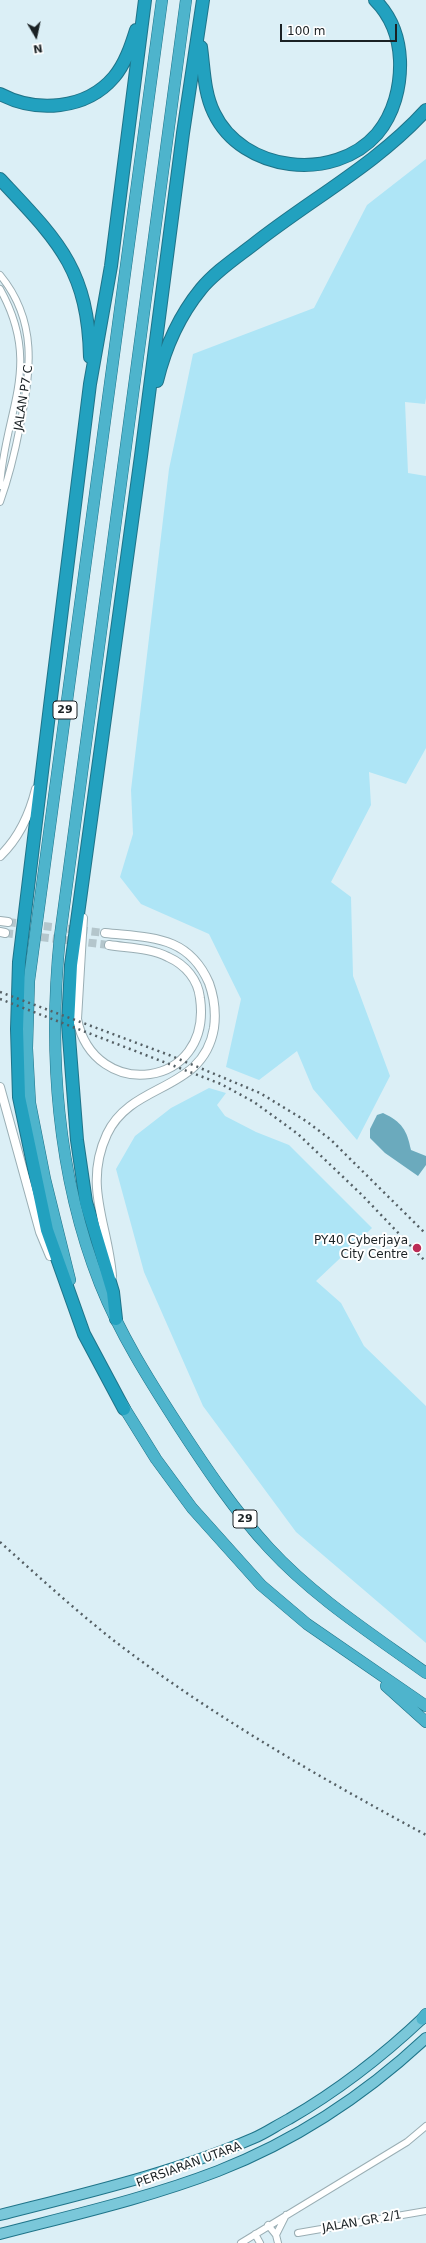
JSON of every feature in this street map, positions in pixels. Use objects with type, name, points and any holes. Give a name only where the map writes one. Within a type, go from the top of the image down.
[{"type":"highway","name":"29","points":[[162,0],[29,981],[27,1019],[30,1103],[62,1254],[100,1358],[124,1409],[156,1459],[192,1508],[261,1585],[307,1624],[353,1658],[426,1706]]},
{"type":"highway","name":"29","points":[[186,0],[86,737],[56,973],[55,1044],[65,1155],[78,1216],[100,1284],[116,1319],[151,1382],[216,1484],[270,1548],[326,1601],[426,1673]]},
{"type":"highway","points":[[116,1319],[113,1292],[86,1202],[77,1140],[68,1024],[71,965],[141,456],[183,133],[203,0]]},
{"type":"highway","points":[[199,34],[207,93],[213,111],[228,135],[243,148],[274,161],[291,164],[324,163],[354,151],[376,134],[387,121],[397,93],[400,68],[397,39],[387,17],[375,0]]},
{"type":"highway","points":[[124,1409],[84,1334],[47,1230],[18,1097],[17,1063],[19,962],[90,384],[111,266],[144,6]]},
{"type":"highway","points":[[0,94],[26,105],[53,106],[76,102],[96,92],[118,71],[144,6]]},
{"type":"highway","points":[[141,456],[163,360],[183,315],[202,288],[220,270],[261,238],[393,142],[426,110]]},
{"type":"highway","points":[[0,179],[46,228],[59,245],[76,275],[86,309],[89,332],[90,384]]},
{"type":"highway","points":[[353,1658],[426,1722]]},
{"type":"main road","name":"PERSIARAN UTARA","points":[[0,2215],[153,2175],[255,2138],[354,2078],[425,2016]]},
{"type":"main road","name":"PERSIARAN UTARA","points":[[0,2234],[157,2191],[218,2171],[265,2150],[312,2124],[354,2098],[426,2038]]},
{"type":"street","name":"JALAN P7 C","points":[[0,275],[18,304],[27,329],[30,350],[30,372],[26,397],[10,474],[0,502]]},
{"type":"street","name":"JALAN P7 C","points":[[0,289],[9,306],[18,333],[22,360],[20,382],[0,486]]},
{"type":"street","points":[[0,856],[8,848],[26,819],[36,790],[50,706]]},
{"type":"street","points":[[85,871],[78,1019],[81,1035],[87,1046],[102,1062],[122,1072],[146,1074],[159,1073],[171,1068],[188,1056],[201,1026],[200,994],[192,976],[177,962],[160,954],[109,945]]},
{"type":"street","points":[[106,933],[163,940],[186,951],[196,960],[209,985],[213,998],[215,1020],[211,1044],[198,1065],[179,1078],[150,1093],[124,1112],[107,1133],[102,1146],[95,1178],[96,1191],[111,1260],[113,1292]]},
{"type":"street","points":[[0,1087],[40,1232],[84,1334]]},
{"type":"street","points":[[241,2243],[417,2134],[426,2126]]},
{"type":"street","points":[[417,2134],[426,2133]]},
{"type":"street","name":"JALAN GR 2/1","points":[[298,2233],[426,2211]]},
{"type":"street","points":[[276,2235],[286,2215]]},
{"type":"street","points":[[268,2225],[276,2235],[278,2243]]},
{"type":"street","points":[[255,2234],[260,2243]]},
{"type":"shaded area","points":[[426,159],[426,398],[425,404],[405,402],[408,473],[426,476],[426,748],[406,784],[369,772],[371,805],[331,882],[351,897],[353,976],[390,1076],[357,1140],[313,1089],[297,1051],[259,1080],[226,1067],[241,999],[209,934],[141,904],[120,877],[133,834],[131,790],[169,469],[193,354],[314,308],[367,205]]},
{"type":"shaded area","points":[[209,1088],[226,1093],[217,1105],[225,1116],[256,1132],[289,1145],[372,1228],[316,1281],[341,1303],[364,1346],[426,1406],[426,1643],[296,1532],[203,1406],[144,1272],[116,1169],[135,1136],[171,1108]]},
{"type":"shaded area","points":[[383,1113],[403,1127],[408,1137],[411,1150],[426,1156],[426,1165],[418,1176],[385,1153],[370,1138],[370,1129],[377,1115]]},
{"type":"tunnel","points":[[8,922],[105,933]]},
{"type":"tunnel","points":[[5,933],[109,945]]},
{"type":"railway","points":[[0,992],[169,1055],[260,1093],[306,1121],[330,1139],[426,1234]]},
{"type":"railway","points":[[0,999],[221,1084],[254,1102],[298,1134],[362,1195],[426,1262]]},
{"type":"railway","points":[[0,1542],[102,1631],[191,1696],[268,1745],[346,1791],[426,1835]]},
{"type":"place","name":"PY40 Cyberjaya City Centre","points":[[417,1248]]}]
